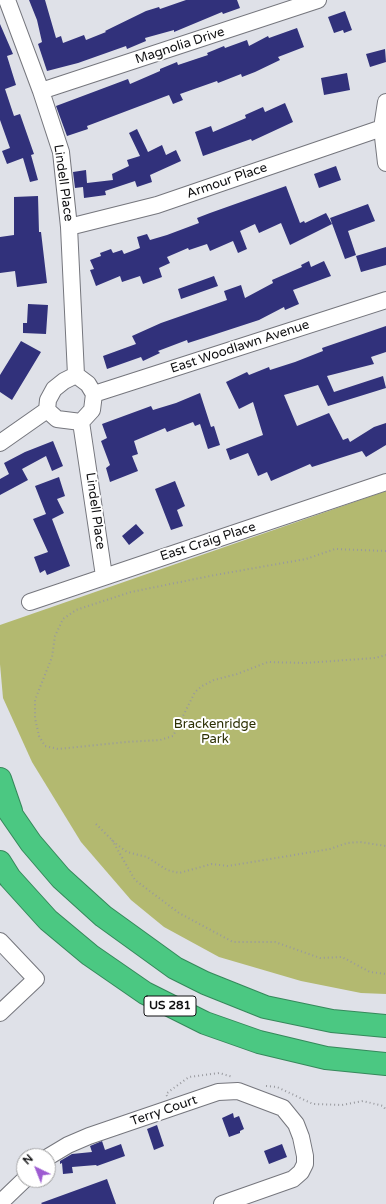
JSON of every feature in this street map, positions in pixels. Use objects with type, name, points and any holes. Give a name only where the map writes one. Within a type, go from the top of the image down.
[{"type":"highway","points":[[0,779],[13,818]]},
{"type":"highway","name":"US 281","points":[[0,798],[13,818],[43,857],[74,891],[103,916],[175,968],[205,983],[266,1007],[332,1021],[366,1026],[386,1026]]},
{"type":"highway","name":"US 281","points":[[0,862],[10,878],[48,920],[96,960],[145,993],[205,1023],[259,1042],[326,1058],[386,1064]]},
{"type":"street","name":"Lindell Place","points":[[7,0],[42,91],[61,152],[69,227],[76,375]]},
{"type":"street","name":"Magnolia Drive","points":[[42,91],[318,0]]},
{"type":"street","points":[[386,102],[382,128],[386,163]]},
{"type":"street","name":"Armour Place","points":[[69,227],[157,205],[382,128]]},
{"type":"street","name":"East Woodlawn Avenue","points":[[94,394],[386,300]]},
{"type":"street","points":[[0,443],[47,410],[48,400],[54,389],[64,381],[76,375],[88,384],[94,394],[92,410],[81,422],[57,419],[47,410]]},
{"type":"street","name":"Lindell Place","points":[[81,422],[104,576]]},
{"type":"street","name":"East Craig Place","points":[[30,602],[386,482]]},
{"type":"street","points":[[0,941],[36,979],[0,1013]]},
{"type":"street","name":"Terry Court","points":[[56,1153],[68,1145],[89,1136],[218,1092],[238,1091],[283,1108],[296,1124],[301,1137],[305,1156],[305,1164],[301,1172],[293,1179],[222,1204]]},
{"type":"street","points":[[0,1203],[16,1188]]},
{"type":"path","points":[[386,551],[334,549],[306,559],[131,592],[76,610],[63,619],[55,636],[52,657],[35,700],[35,718],[39,736],[45,746],[58,749],[160,740],[173,736],[195,692],[202,686],[214,680],[237,674],[268,662],[305,663],[375,658],[386,655]]},
{"type":"path","points":[[96,824],[127,852],[147,857],[167,870],[179,873],[212,864],[228,866],[330,849],[347,843],[360,842],[386,846]]},
{"type":"path","points":[[112,840],[135,880],[179,912],[233,942],[275,942],[320,958],[342,957],[370,972],[386,974]]},
{"type":"green space","name":"Brackenridge Park","points":[[386,491],[386,994],[361,993],[301,981],[219,957],[164,927],[131,900],[81,842],[32,762],[3,698],[0,664],[0,625]]},
{"type":"building","points":[[29,0],[45,0],[56,38],[61,36],[63,43],[84,35],[86,40],[106,32],[105,31],[146,11],[159,7],[160,9],[186,0],[237,0],[240,8],[223,14],[222,12],[174,32],[174,30],[145,38],[146,41],[127,49],[126,46],[78,63],[47,71],[38,44],[42,42],[37,20]]},
{"type":"building","points":[[345,11],[352,30],[344,33],[343,30],[334,33],[328,17]]},
{"type":"building","points":[[0,24],[13,54],[7,56],[16,85],[5,89],[14,116],[20,114],[34,154],[31,155],[38,180],[30,182],[23,158],[7,164],[2,151],[10,148],[0,120]]},
{"type":"building","points":[[297,28],[304,47],[278,57],[280,60],[255,72],[242,77],[241,74],[218,83],[217,81],[180,94],[183,100],[173,104],[169,95],[87,126],[88,129],[67,136],[56,106],[128,79],[130,84],[177,62],[178,65],[208,55],[207,53],[224,46],[225,48],[247,40],[249,46],[268,36],[269,38]]},
{"type":"building","points":[[385,49],[386,62],[370,67],[366,54]]},
{"type":"building","points":[[347,73],[350,90],[324,95],[321,78]]},
{"type":"building","points":[[285,103],[293,122],[252,141],[251,139],[203,156],[195,132],[211,126],[213,132],[246,118],[245,115],[263,107],[265,112]]},
{"type":"building","points":[[137,129],[148,152],[162,145],[166,155],[176,150],[181,161],[150,175],[152,182],[137,187],[135,181],[105,191],[106,195],[84,198],[83,187],[75,188],[73,172],[86,170],[87,183],[113,180],[112,174],[129,166],[127,160],[140,156],[129,133]]},
{"type":"building","points":[[336,166],[341,180],[319,188],[314,174]]},
{"type":"building","points":[[286,186],[300,223],[304,221],[305,223],[326,213],[332,224],[290,245],[281,223],[259,233],[255,224],[240,231],[247,249],[238,253],[233,241],[210,251],[207,244],[189,250],[188,248],[167,257],[170,263],[159,268],[162,277],[143,284],[140,276],[122,282],[120,276],[96,286],[90,270],[94,269],[90,260],[101,256],[100,253],[111,249],[113,253],[122,250],[124,254],[140,248],[137,237],[147,234],[150,240],[167,235],[199,223],[197,218]]},
{"type":"building","points":[[38,196],[39,232],[41,232],[47,283],[17,287],[15,271],[0,273],[0,237],[14,235],[14,197]]},
{"type":"building","points":[[368,204],[375,221],[348,231],[356,255],[345,259],[330,218]]},
{"type":"building","points":[[386,247],[386,265],[361,272],[356,256]]},
{"type":"building","points":[[309,261],[311,267],[324,261],[331,276],[293,290],[299,304],[285,310],[284,307],[259,320],[213,335],[188,343],[187,340],[158,351],[160,353],[143,361],[141,357],[107,369],[103,356],[136,344],[132,336],[161,323],[227,300],[224,291],[241,285],[245,298],[273,283],[272,280],[302,267],[301,265]]},
{"type":"building","points":[[214,276],[218,286],[181,299],[178,289]]},
{"type":"building","points":[[28,304],[48,305],[46,334],[23,333],[23,323],[27,323]]},
{"type":"building","points":[[386,326],[386,352],[371,357],[374,364],[327,376],[334,392],[383,376],[386,388],[328,406],[318,385],[284,395],[297,426],[329,413],[343,440],[348,438],[350,442],[374,427],[386,423],[386,445],[366,457],[362,451],[312,467],[310,464],[271,481],[267,472],[258,476],[248,453],[230,460],[226,449],[263,435],[253,402],[239,409],[226,382],[247,372],[249,375],[269,367],[270,370],[295,362],[323,351],[322,348]]},
{"type":"building","points":[[21,341],[41,352],[12,400],[0,392],[0,375]]},
{"type":"building","points":[[200,393],[211,427],[214,426],[220,445],[208,449],[200,424],[195,426],[193,422],[167,432],[165,428],[134,441],[138,454],[132,456],[138,471],[110,482],[106,468],[110,465],[101,441],[107,438],[102,424],[151,406],[153,410],[176,403]]},
{"type":"building","points":[[53,441],[63,466],[52,471],[46,456],[22,469],[28,480],[0,495],[0,479],[9,474],[4,463],[25,452]]},
{"type":"building","points":[[59,477],[65,496],[57,499],[64,513],[52,519],[70,566],[47,575],[45,570],[40,573],[34,557],[48,552],[33,519],[46,514],[35,486]]},
{"type":"building","points":[[175,481],[185,506],[177,510],[183,526],[171,530],[155,489]]},
{"type":"building","points":[[136,524],[144,533],[129,545],[122,536]]},
{"type":"building","points":[[233,1113],[234,1118],[239,1116],[244,1129],[240,1131],[240,1133],[229,1137],[222,1118]]},
{"type":"building","points":[[157,1125],[164,1146],[154,1150],[147,1129]]},
{"type":"building","points":[[102,1141],[105,1150],[121,1144],[125,1156],[97,1166],[72,1167],[73,1173],[63,1174],[62,1163],[60,1164],[60,1161],[72,1154],[92,1152],[90,1146]]},
{"type":"building","points":[[282,1144],[287,1157],[269,1164],[264,1151]]},
{"type":"building","points":[[107,1179],[116,1204],[41,1203]]}]
